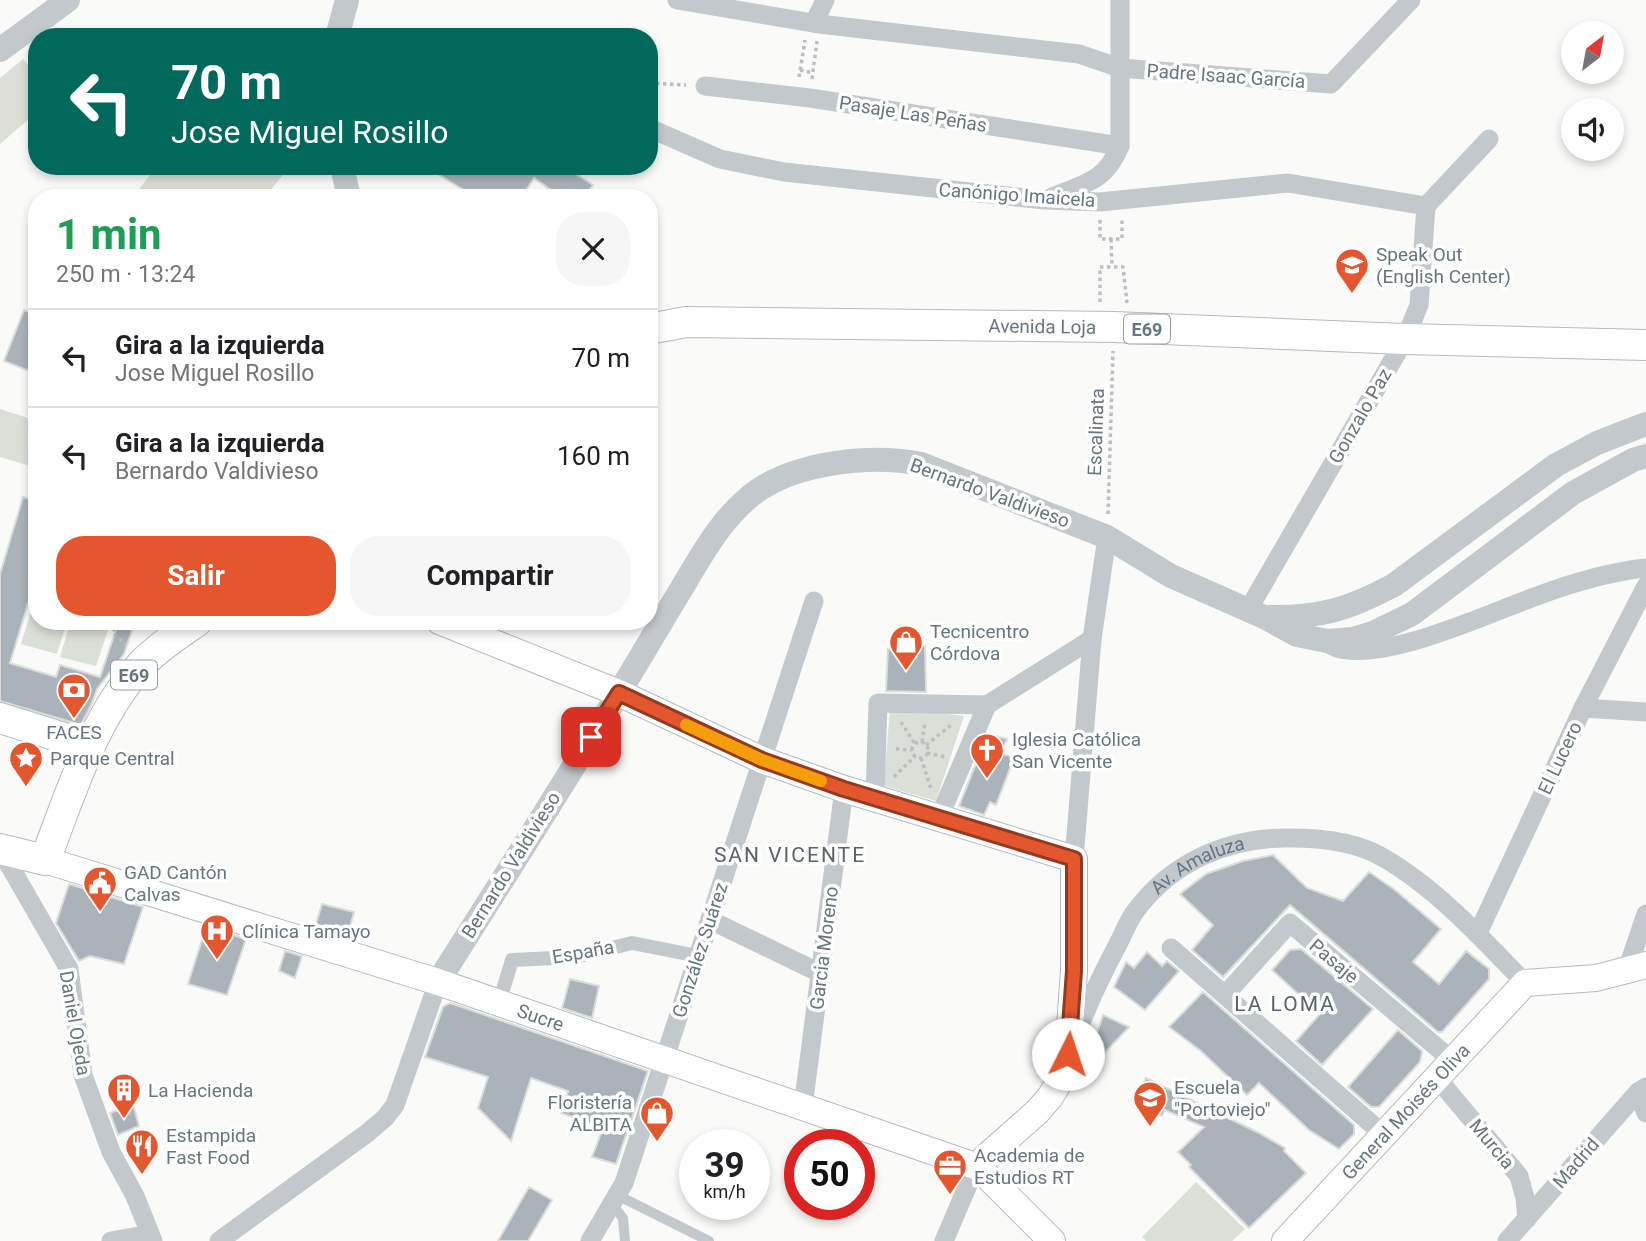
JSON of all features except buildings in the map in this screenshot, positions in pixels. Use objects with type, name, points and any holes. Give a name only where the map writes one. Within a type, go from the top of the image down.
[{"type":"main road","name":"Avenida Loja","points":[[658,327],[686,321],[1114,328],[1646,345]]},
{"type":"main road","name":"E69","points":[[45,860],[90,746],[125,685],[144,662],[185,630]]},
{"type":"main road","points":[[462,630],[619,693],[762,760],[874,798],[936,806],[1074,859],[1074,971],[1068,1054]]},
{"type":"main road","points":[[0,718],[90,746]]},
{"type":"main road","name":"Sucre","points":[[0,849],[45,860],[438,982],[978,1167],[1052,1241]]},
{"type":"main road","points":[[1525,983],[1596,978],[1637,967]]},
{"type":"main road","name":"General Moisés Oliva","points":[[1285,1241],[1525,983]]},
{"type":"main road","name":"Av. Amaluza","points":[[978,1167],[1051,1097],[1064,1074],[1068,1054]]},
{"type":"street","points":[[30,28],[68,0]]},
{"type":"street","points":[[339,28],[347,0]]},
{"type":"street","points":[[677,0],[715,3],[814,23],[1079,54],[1120,68]]},
{"type":"street","points":[[814,23],[825,0]]},
{"type":"street","points":[[1045,200],[1100,177],[1113,163],[1120,146],[1119,0]]},
{"type":"street","name":"Padre Isaac García","points":[[1120,68],[1331,84],[1405,3]]},
{"type":"street","points":[[0,50],[28,29]]},
{"type":"street","name":"Pasaje Las Peñas","points":[[705,86],[803,97],[1120,146]]},
{"type":"street","name":"Canónigo Imaicela","points":[[658,132],[720,159],[783,172],[1045,200],[1100,202],[1289,183],[1426,206]]},
{"type":"street","points":[[1426,206],[1489,139]]},
{"type":"street","name":"Gonzalo Paz","points":[[1256,614],[1405,339],[1419,305],[1426,206]]},
{"type":"street","name":"Bernardo Valdivieso","points":[[1256,614],[1300,618],[1320,615],[1367,600],[1394,585],[1556,465],[1597,443],[1646,424]]},
{"type":"street","name":"Bernardo Valdivieso","points":[[658,628],[712,537],[732,513],[757,491],[780,478],[849,462],[896,459],[920,464],[1107,537],[1171,576],[1297,635],[1318,639],[1353,639],[1373,633],[1412,614],[1573,493],[1633,460],[1646,456]]},
{"type":"street","points":[[1074,859],[1091,639],[1107,537]]},
{"type":"street","points":[[1318,639],[1336,648],[1359,652],[1381,650],[1477,619],[1539,595],[1622,570],[1646,568]]},
{"type":"street","name":"El Lucero","points":[[1478,933],[1583,708],[1646,586]]},
{"type":"street","name":"González Suárez","points":[[601,1241],[665,1060],[814,601]]},
{"type":"street","name":"Bernardo Valdivieso","points":[[219,1241],[366,1134],[385,1118],[395,1105],[438,982],[657,630]]},
{"type":"street","points":[[936,806],[987,705],[1091,639]]},
{"type":"street","points":[[874,798],[878,703],[987,705]]},
{"type":"street","points":[[1583,708],[1646,712]]},
{"type":"street","name":"Garcia Moreno","points":[[803,1107],[844,789]]},
{"type":"street","name":"Av. Amaluza","points":[[1068,1054],[1107,964],[1133,915],[1156,888],[1179,870],[1228,844],[1266,837],[1312,838],[1346,843],[1381,856],[1424,886],[1478,933],[1525,983]]},
{"type":"street","name":"Daniel Ojeda","points":[[0,849],[69,969],[83,1076],[111,1152],[135,1196],[152,1238]]},
{"type":"street","points":[[1637,967],[1646,914]]},
{"type":"street","points":[[710,920],[820,973]]},
{"type":"street","name":"Pasaje","points":[[1225,995],[1290,923],[1445,1070]]},
{"type":"street","name":"España","points":[[499,1003],[512,960],[575,957],[632,943],[698,956]]},
{"type":"street","points":[[1171,948],[1383,1134]]},
{"type":"street","name":"Murcia","points":[[1445,1070],[1519,1176],[1527,1219]]},
{"type":"street","points":[[1642,1089],[1646,1112]]},
{"type":"street","name":"Madrid","points":[[1507,1241],[1642,1089]]},
{"type":"street","points":[[944,1241],[978,1167]]},
{"type":"street","name":"González Suárez","points":[[590,1241],[614,1199]]},
{"type":"street","points":[[111,1241],[152,1238]]},
{"type":"lane","points":[[614,1199],[623,1218],[625,1241]]},
{"type":"lane","points":[[614,1199],[709,1241]]},
{"type":"path","points":[[803,97],[800,70],[814,23]]},
{"type":"path","points":[[803,97],[813,72],[816,54],[814,23]]},
{"type":"path","points":[[803,53],[816,54]]},
{"type":"path","points":[[800,70],[813,72]]},
{"type":"path","points":[[658,83],[705,86]]},
{"type":"path","points":[[1100,239],[1122,239]]},
{"type":"path","points":[[1111,239],[1112,267]]},
{"type":"path","points":[[1100,267],[1123,267],[1114,328],[1100,267]]},
{"type":"path","name":"Escalinata","points":[[1107,537],[1114,328]]},
{"type":"path","points":[[895,713],[915,744]]},
{"type":"path","points":[[926,717],[924,744],[927,753]]},
{"type":"path","points":[[947,719],[957,720]]},
{"type":"path","points":[[915,744],[924,744],[957,720]]},
{"type":"path","points":[[953,732],[957,720]]},
{"type":"path","points":[[912,750],[915,744]]},
{"type":"path","points":[[892,748],[912,750],[918,757],[936,806]]},
{"type":"path","points":[[890,771],[889,782],[918,757],[927,753],[945,757],[941,769]]},
{"type":"path","points":[[936,806],[937,782]]},
{"type":"path","points":[[922,792],[936,806]]},
{"type":"shaded area","points":[[23,59],[28,64],[28,120],[0,144],[0,78]]},
{"type":"shaded area","points":[[150,175],[283,175],[271,189],[139,189]]},
{"type":"shaded area","points":[[0,409],[28,418],[28,465],[0,457]]},
{"type":"shaded area","points":[[28,621],[28,630],[64,630],[57,654],[21,644]]},
{"type":"shaded area","points":[[68,630],[108,630],[96,666],[60,657]]},
{"type":"shaded area","points":[[890,707],[964,716],[936,801],[884,786]]},
{"type":"shaded area","points":[[1196,1182],[1245,1229],[1232,1241],[1146,1241],[1142,1237]]},
{"type":"slow traffic","points":[[686,725],[762,760],[821,781]]},
{"type":"place","name":"Speak Out (English Center)","points":[[1352,295]]},
{"type":"place","name":"Tecnicentro Córdova","points":[[906,672]]},
{"type":"place","name":"FACES","points":[[74,720]]},
{"type":"place","name":"Iglesia Católica San Vicente","points":[[987,780]]},
{"type":"place","name":"Parque Central","points":[[26,788]]},
{"type":"place","name":"GAD Cantón Calvas","points":[[100,913]]},
{"type":"place","name":"Clínica Tamayo","points":[[217,961]]},
{"type":"place","name":"La Hacienda","points":[[124,1120]]},
{"type":"place","name":"Escuela \"Portoviejo\"","points":[[1150,1128]]},
{"type":"place","name":"Floristería ALBITA","points":[[657,1143]]},
{"type":"place","name":"Estampida Fast Food","points":[[142,1176]]},
{"type":"place","name":"Academia de Estudios RT","points":[[950,1196]]},
{"type":"district","name":"SAN VICENTE","points":[[790,855]]},
{"type":"district","name":"LA LOMA","points":[[1285,1004]]},
{"type":"route","points":[[591,737],[619,693],[762,760],[844,789],[1074,859],[1074,971],[1068,1054]]}]
